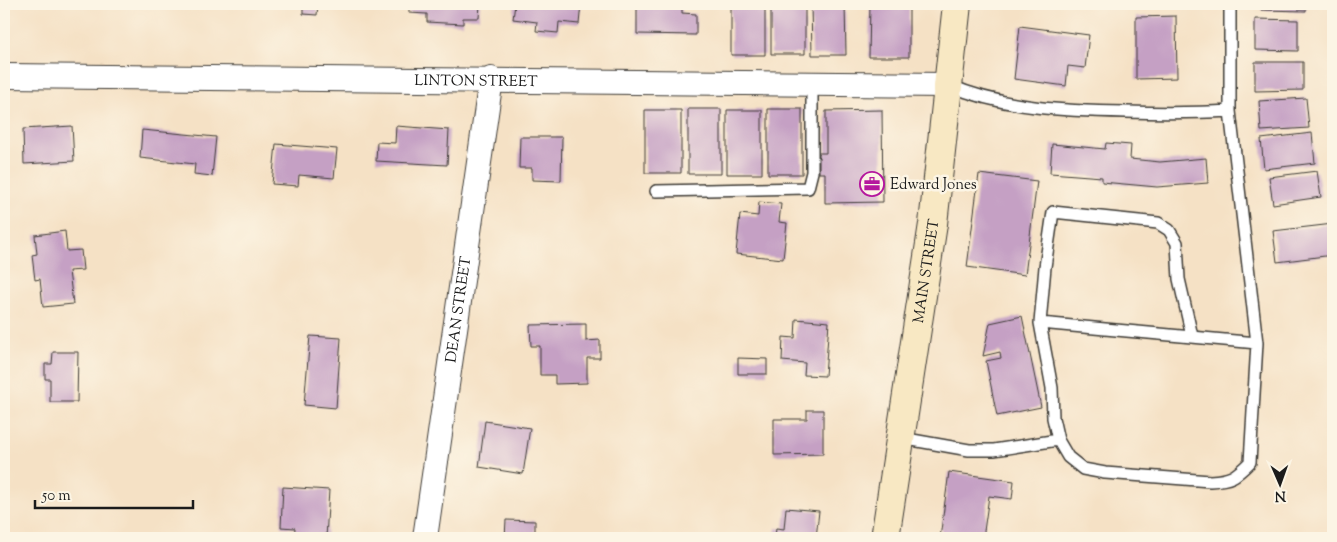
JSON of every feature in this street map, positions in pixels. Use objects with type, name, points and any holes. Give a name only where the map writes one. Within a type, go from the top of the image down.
[{"type":"main road","name":"MAIN STREET","points":[[885,538],[932,234],[957,4]]},
{"type":"street","name":"LINTON STREET","points":[[4,76],[949,84]]},
{"type":"street","name":"DEAN STREET","points":[[425,538],[490,79]]},
{"type":"lane","points":[[1192,336],[1179,279],[1177,243],[1169,230],[1158,223],[1053,212],[1045,267],[1040,323],[1052,388],[1058,440],[1068,457],[1083,469],[1105,473],[1210,481],[1227,480],[1240,473],[1250,462],[1257,343],[1230,111],[1230,4]]},
{"type":"lane","points":[[656,191],[808,188],[812,172],[812,83]]},
{"type":"lane","points":[[949,84],[967,93],[986,98],[1047,108],[1100,112],[1230,111]]},
{"type":"lane","points":[[1040,323],[1257,343]]},
{"type":"lane","points":[[901,438],[969,450],[994,450],[1058,440]]},
{"type":"building","points":[[303,4],[318,4],[317,15],[303,14]]},
{"type":"building","points":[[409,4],[480,4],[479,18],[463,18],[463,24],[427,22],[427,14],[409,13]]},
{"type":"building","points":[[515,4],[581,4],[579,24],[559,22],[558,33],[536,31],[537,22],[513,19]]},
{"type":"building","points":[[637,4],[682,4],[682,13],[696,14],[696,35],[637,34]]},
{"type":"building","points":[[731,4],[765,4],[765,55],[731,55]]},
{"type":"building","points":[[771,4],[805,4],[805,54],[771,54]]},
{"type":"building","points":[[811,4],[845,4],[846,55],[812,55]]},
{"type":"building","points":[[870,4],[909,4],[909,57],[869,57]]},
{"type":"building","points":[[1261,4],[1306,4],[1306,11],[1261,10]]},
{"type":"building","points":[[1176,16],[1177,78],[1136,79],[1136,17]]},
{"type":"building","points":[[1255,19],[1298,20],[1298,51],[1255,50]]},
{"type":"building","points":[[1020,26],[1089,35],[1085,68],[1068,66],[1066,86],[1014,79]]},
{"type":"building","points":[[1255,62],[1303,62],[1303,90],[1255,91]]},
{"type":"building","points":[[1306,98],[1309,128],[1261,131],[1259,101]]},
{"type":"building","points":[[688,109],[721,109],[721,174],[688,174]]},
{"type":"building","points":[[768,109],[802,109],[802,174],[768,174]]},
{"type":"building","points":[[645,110],[681,110],[681,173],[645,173]]},
{"type":"building","points":[[727,110],[762,110],[762,174],[727,174]]},
{"type":"building","points":[[882,110],[883,202],[825,203],[825,173],[819,173],[819,153],[826,153],[826,111]]},
{"type":"building","points":[[72,126],[74,161],[24,164],[23,129]]},
{"type":"building","points":[[396,126],[449,130],[447,165],[376,161],[377,142],[395,143]]},
{"type":"building","points":[[142,130],[216,137],[212,176],[194,174],[195,164],[140,158]]},
{"type":"building","points":[[1312,133],[1315,163],[1264,169],[1261,139]]},
{"type":"building","points":[[520,137],[562,137],[561,181],[532,180],[532,168],[519,168]]},
{"type":"building","points":[[1106,143],[1131,145],[1130,159],[1160,162],[1206,158],[1208,183],[1157,187],[1102,182],[1102,177],[1050,173],[1052,144],[1105,149]]},
{"type":"building","points":[[276,144],[337,149],[334,178],[299,175],[298,186],[272,184]]},
{"type":"building","points":[[1317,171],[1321,197],[1273,204],[1269,177]]},
{"type":"building","points":[[979,174],[1037,181],[1025,275],[967,267]]},
{"type":"building","points":[[759,202],[781,204],[779,222],[787,223],[783,259],[736,254],[740,214],[758,216]]},
{"type":"building","points":[[1333,224],[1333,255],[1277,262],[1273,231]]},
{"type":"building","points":[[65,231],[67,251],[81,250],[83,270],[69,271],[73,304],[43,307],[40,279],[35,280],[32,255],[37,254],[35,235]]},
{"type":"building","points":[[1022,316],[1041,407],[997,416],[986,361],[1001,358],[1000,352],[983,356],[990,323]]},
{"type":"building","points":[[796,319],[829,322],[825,376],[804,375],[805,363],[782,361],[783,337],[795,338]]},
{"type":"building","points":[[586,324],[586,341],[600,340],[600,358],[587,358],[587,383],[555,384],[555,375],[540,375],[540,346],[531,346],[530,325]]},
{"type":"building","points":[[310,336],[341,338],[336,408],[304,405]]},
{"type":"building","points":[[53,352],[78,352],[77,402],[50,402],[50,379],[45,379],[45,364],[52,364]]},
{"type":"building","points":[[738,358],[767,359],[767,374],[738,374]]},
{"type":"building","points":[[807,410],[823,410],[823,454],[774,455],[774,419],[807,419]]},
{"type":"building","points":[[485,421],[530,428],[523,474],[479,467]]},
{"type":"building","points":[[949,472],[1014,481],[1012,499],[989,496],[983,538],[940,538]]},
{"type":"building","points":[[283,487],[329,490],[326,538],[294,538],[295,528],[281,527]]},
{"type":"building","points":[[786,508],[819,511],[816,538],[775,538],[776,528],[784,529]]},
{"type":"building","points":[[506,520],[535,521],[535,538],[505,538]]},
{"type":"place","name":"Edward Jones","points":[[872,184]]}]
